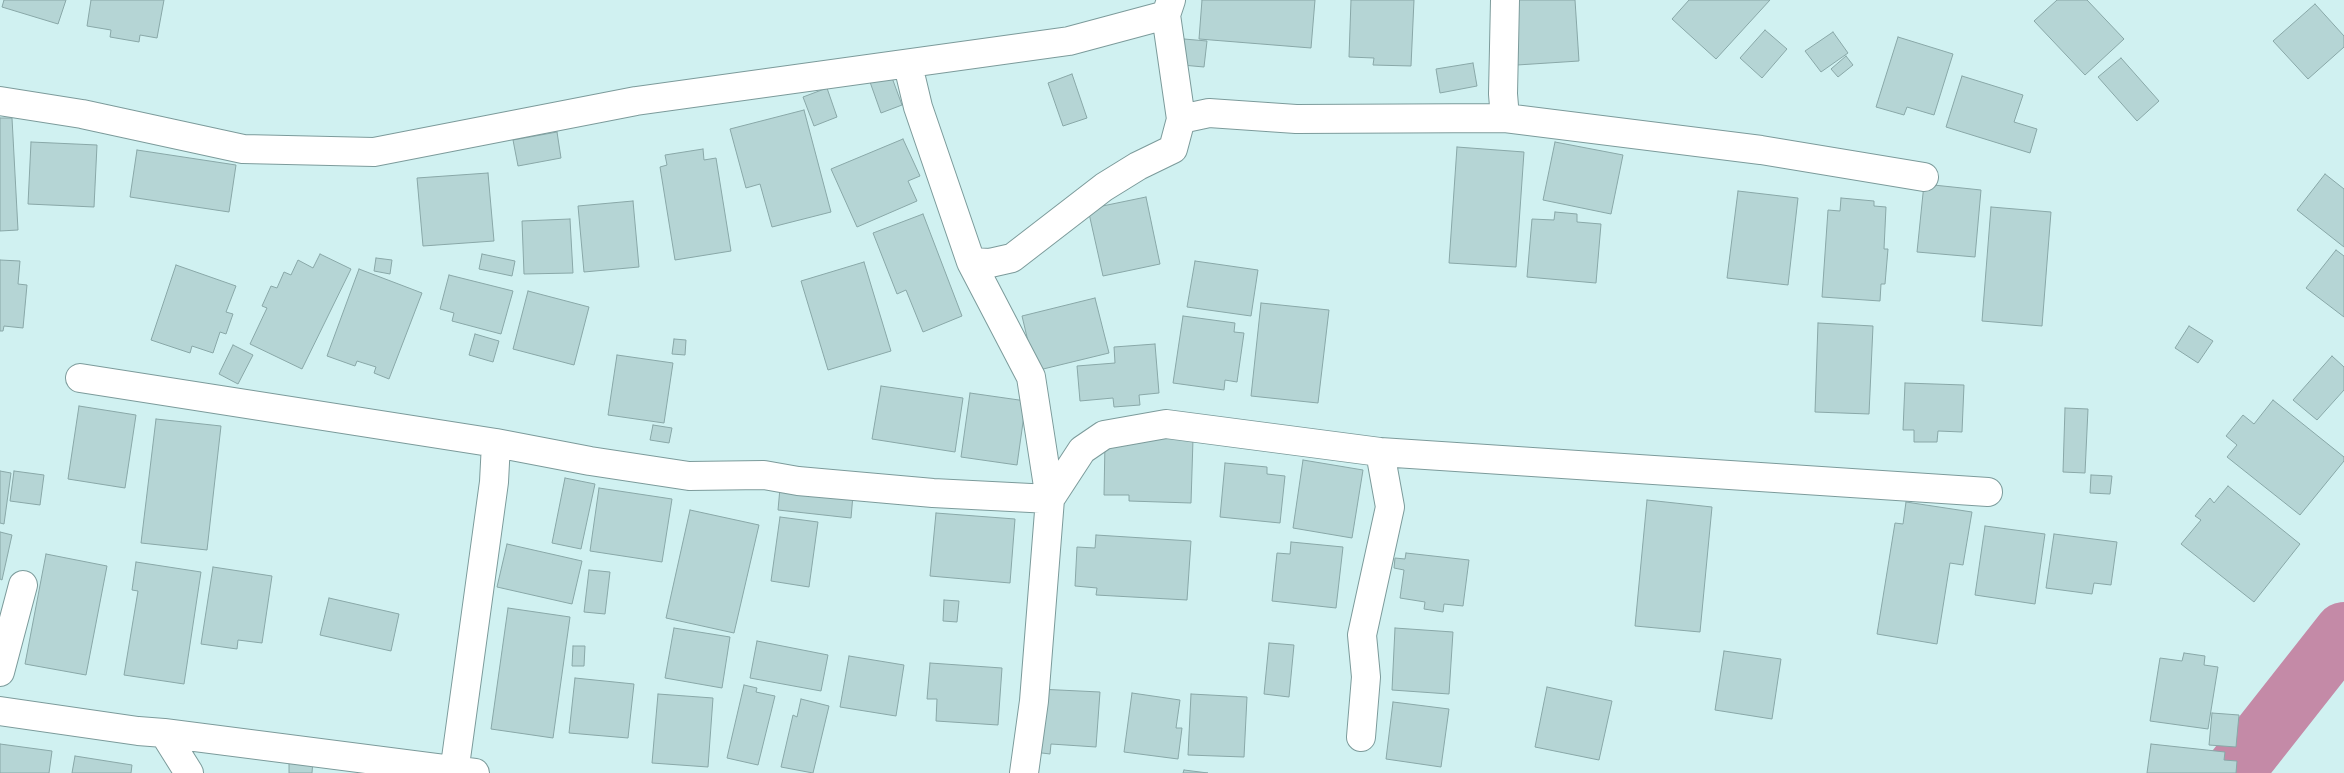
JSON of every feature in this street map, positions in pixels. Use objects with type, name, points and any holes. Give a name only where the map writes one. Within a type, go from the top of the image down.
[{"type":"street","points":[[1505,0],[1502,94],[1505,118]]},
{"type":"street","points":[[0,101],[82,114],[243,149],[374,152],[636,101],[908,65],[1069,41],[1168,7],[1181,119],[1173,149],[1138,166],[1104,187],[1012,258],[990,263],[971,262]]},
{"type":"street","points":[[908,65],[918,107],[971,262],[1031,377],[1050,499],[1034,701],[1024,773]]},
{"type":"street","points":[[1181,119],[1209,113],[1296,119],[1505,118],[1761,150],[1924,176]]},
{"type":"street","points":[[80,378],[496,443],[590,462],[689,476],[764,475],[798,481],[923,492],[1050,499]]},
{"type":"street","points":[[1050,499],[1082,450],[1104,435],[1166,424],[1380,452],[1988,492]]},
{"type":"street","points":[[0,711],[138,731],[164,732],[461,772],[494,482],[496,443]]},
{"type":"street","points":[[1361,737],[1366,677],[1362,635],[1390,507],[1380,452]]},
{"type":"street","points":[[0,672],[23,585]]},
{"type":"street","points":[[164,732],[189,773]]},
{"type":"building","points":[[4,0],[66,0],[58,24],[2,7]]},
{"type":"building","points":[[91,0],[164,0],[157,38],[140,35],[139,42],[110,37],[111,30],[87,26]]},
{"type":"building","points":[[1202,0],[1315,0],[1311,48],[1199,39]]},
{"type":"building","points":[[1351,0],[1414,0],[1411,66],[1373,65],[1374,58],[1349,57]]},
{"type":"building","points":[[1513,0],[1575,0],[1579,61],[1517,65]]},
{"type":"building","points":[[1689,0],[1770,0],[1716,59],[1672,19]]},
{"type":"building","points":[[2057,0],[2087,0],[2124,39],[2085,75],[2034,21]]},
{"type":"building","points":[[2315,4],[2344,36],[2344,47],[2308,79],[2273,41]]},
{"type":"building","points":[[1765,30],[1787,49],[1762,78],[1740,58]]},
{"type":"building","points":[[1833,32],[1848,53],[1821,72],[1805,51]]},
{"type":"building","points":[[1898,37],[1953,54],[1934,115],[1907,107],[1904,115],[1876,107]]},
{"type":"building","points":[[1184,39],[1207,41],[1204,67],[1182,65]]},
{"type":"building","points":[[1846,56],[1853,65],[1838,77],[1831,69]]},
{"type":"building","points":[[2121,58],[2159,101],[2137,121],[2098,77]]},
{"type":"building","points":[[1473,63],[1477,86],[1440,93],[1436,69]]},
{"type":"building","points":[[1072,74],[1087,118],[1063,126],[1048,83]]},
{"type":"building","points":[[891,75],[902,105],[881,113],[870,82]]},
{"type":"building","points":[[1962,76],[2023,95],[2014,122],[2037,129],[2030,153],[1946,127]]},
{"type":"building","points":[[827,88],[837,117],[814,126],[803,97]]},
{"type":"building","points":[[804,110],[831,212],[772,227],[760,184],[746,188],[730,129]]},
{"type":"building","points":[[0,118],[12,118],[18,230],[0,231]]},
{"type":"building","points":[[557,132],[561,158],[518,166],[513,140]]},
{"type":"building","points":[[903,139],[920,176],[908,181],[917,201],[857,227],[831,169]]},
{"type":"building","points":[[31,142],[97,145],[94,207],[28,204]]},
{"type":"building","points":[[1555,142],[1623,155],[1611,214],[1543,200]]},
{"type":"building","points":[[1457,147],[1524,152],[1516,267],[1449,263]]},
{"type":"building","points":[[703,149],[704,160],[716,158],[731,251],[675,260],[660,167],[667,165],[665,155]]},
{"type":"building","points":[[137,150],[236,165],[229,212],[130,197]]},
{"type":"building","points":[[488,173],[494,241],[423,246],[417,178]]},
{"type":"building","points":[[2325,174],[2344,189],[2344,247],[2297,210]]},
{"type":"building","points":[[1924,184],[1981,190],[1975,257],[1917,252]]},
{"type":"building","points":[[1738,191],[1798,198],[1788,285],[1727,278]]},
{"type":"building","points":[[1146,197],[1160,264],[1103,276],[1088,209]]},
{"type":"building","points":[[1841,198],[1874,201],[1874,206],[1886,207],[1884,249],[1888,249],[1885,284],[1881,284],[1880,301],[1822,297],[1828,210],[1840,211]]},
{"type":"building","points":[[633,201],[639,267],[584,272],[578,206]]},
{"type":"building","points":[[1991,207],[2051,212],[2042,326],[1982,321]]},
{"type":"building","points":[[1555,212],[1577,214],[1577,222],[1601,224],[1596,283],[1527,277],[1532,219],[1554,220]]},
{"type":"building","points":[[923,214],[962,316],[923,332],[906,290],[897,294],[873,233]]},
{"type":"building","points":[[570,219],[573,273],[524,274],[522,221]]},
{"type":"building","points":[[2336,250],[2344,256],[2344,317],[2306,288]]},
{"type":"building","points":[[320,254],[351,269],[302,369],[250,344],[267,308],[262,306],[271,286],[277,288],[284,272],[291,275],[298,260],[313,268]]},
{"type":"building","points":[[482,254],[515,261],[512,276],[479,269]]},
{"type":"building","points":[[376,258],[392,260],[390,274],[374,271]]},
{"type":"building","points":[[0,260],[20,261],[18,284],[27,285],[23,328],[4,326],[3,331],[0,331]]},
{"type":"building","points":[[1195,261],[1258,270],[1251,316],[1187,307]]},
{"type":"building","points":[[864,262],[891,351],[828,370],[801,281]]},
{"type":"building","points":[[176,265],[236,286],[226,312],[233,314],[226,334],[220,332],[213,353],[192,346],[190,353],[151,340]]},
{"type":"building","points":[[359,269],[422,293],[389,379],[374,373],[376,367],[357,361],[355,366],[327,356]]},
{"type":"building","points":[[449,275],[513,291],[501,334],[452,321],[454,313],[440,309]]},
{"type":"building","points":[[528,291],[589,307],[574,365],[513,349]]},
{"type":"building","points":[[1095,298],[1109,353],[1035,371],[1022,316]]},
{"type":"building","points":[[1261,303],[1329,310],[1318,403],[1251,396]]},
{"type":"building","points":[[1183,316],[1235,323],[1234,332],[1244,333],[1237,382],[1225,380],[1224,390],[1173,383]]},
{"type":"building","points":[[1818,323],[1873,326],[1869,414],[1815,412]]},
{"type":"building","points":[[2189,326],[2213,341],[2198,363],[2175,348]]},
{"type":"building","points":[[475,334],[499,341],[493,362],[469,355]]},
{"type":"building","points":[[674,339],[686,340],[685,355],[672,354]]},
{"type":"building","points":[[1155,344],[1159,393],[1139,395],[1140,405],[1114,407],[1113,398],[1080,401],[1077,366],[1115,363],[1114,347]]},
{"type":"building","points":[[233,345],[253,355],[238,384],[219,374]]},
{"type":"building","points":[[617,355],[673,363],[664,423],[608,415]]},
{"type":"building","points":[[2332,356],[2344,367],[2344,390],[2317,420],[2293,400]]},
{"type":"building","points":[[1905,383],[1964,385],[1962,432],[1938,431],[1937,442],[1914,442],[1914,430],[1903,430]]},
{"type":"building","points":[[881,386],[963,398],[955,452],[872,439]]},
{"type":"building","points":[[970,393],[1026,401],[1017,465],[961,457]]},
{"type":"building","points":[[2273,400],[2344,457],[2344,461],[2300,515],[2227,457],[2237,445],[2226,436],[2243,415],[2254,424]]},
{"type":"building","points":[[79,406],[136,415],[125,488],[68,479]]},
{"type":"building","points":[[2065,408],[2088,409],[2085,473],[2063,472]]},
{"type":"building","points":[[156,419],[221,426],[207,550],[141,543]]},
{"type":"building","points":[[653,425],[672,428],[669,443],[650,440]]},
{"type":"building","points":[[1142,437],[1193,439],[1191,503],[1129,501],[1129,495],[1104,495],[1105,442],[1142,442]]},
{"type":"building","points":[[1303,460],[1363,470],[1352,538],[1293,528]]},
{"type":"building","points":[[1225,463],[1267,467],[1267,474],[1285,476],[1280,523],[1220,517]]},
{"type":"building","points":[[0,471],[11,473],[4,524],[0,523]]},
{"type":"building","points":[[14,471],[44,475],[40,505],[10,501]]},
{"type":"building","points":[[2091,475],[2112,476],[2110,494],[2090,493]]},
{"type":"building","points":[[565,478],[595,484],[581,549],[552,543]]},
{"type":"building","points":[[2228,486],[2300,544],[2254,602],[2181,544],[2201,520],[2195,516],[2210,498],[2214,503]]},
{"type":"building","points":[[599,488],[672,499],[662,562],[590,551]]},
{"type":"building","points":[[780,488],[853,495],[851,518],[778,510]]},
{"type":"building","points":[[1647,500],[1712,507],[1700,632],[1635,626]]},
{"type":"building","points":[[1906,502],[1972,512],[1963,565],[1950,563],[1937,644],[1877,634],[1895,523],[1903,524]]},
{"type":"building","points":[[690,510],[759,525],[734,633],[666,618]]},
{"type":"building","points":[[936,513],[1015,519],[1010,583],[930,576]]},
{"type":"building","points":[[780,517],[818,522],[809,587],[771,581]]},
{"type":"building","points":[[1985,526],[2045,534],[2035,604],[1975,595]]},
{"type":"building","points":[[0,532],[12,535],[2,580],[0,579]]},
{"type":"building","points":[[2054,534],[2117,542],[2111,585],[2094,583],[2092,594],[2046,588]]},
{"type":"building","points":[[1096,535],[1191,541],[1187,600],[1096,595],[1097,588],[1075,586],[1077,547],[1095,548]]},
{"type":"building","points":[[1291,542],[1343,547],[1336,608],[1272,601],[1277,553],[1290,554]]},
{"type":"building","points":[[507,544],[582,561],[572,604],[497,587]]},
{"type":"building","points":[[1406,553],[1469,560],[1463,606],[1444,604],[1443,612],[1424,609],[1425,602],[1400,598],[1404,570],[1394,568],[1395,558],[1405,559]]},
{"type":"building","points":[[46,554],[107,566],[86,675],[25,664]]},
{"type":"building","points":[[136,562],[201,572],[184,684],[124,675],[138,591],[132,590]]},
{"type":"building","points":[[213,567],[272,576],[262,643],[238,640],[237,649],[201,644]]},
{"type":"building","points":[[589,570],[610,572],[605,614],[584,612]]},
{"type":"building","points":[[329,598],[399,614],[391,651],[320,635]]},
{"type":"building","points":[[944,600],[959,601],[957,622],[943,621]]},
{"type":"building","points":[[508,608],[570,617],[553,738],[491,729]]},
{"type":"building","points":[[674,628],[730,637],[722,688],[665,678]]},
{"type":"building","points":[[1395,628],[1453,632],[1449,694],[1392,690]]},
{"type":"building","points":[[757,641],[828,655],[821,691],[750,678]]},
{"type":"building","points":[[1269,643],[1294,645],[1289,697],[1264,694]]},
{"type":"building","points":[[573,646],[585,646],[584,666],[572,666]]},
{"type":"building","points":[[1724,651],[1781,659],[1772,719],[1715,710]]},
{"type":"building","points":[[2184,653],[2205,656],[2204,665],[2218,667],[2208,729],[2150,721],[2160,658],[2182,661]]},
{"type":"building","points":[[849,656],[904,665],[896,716],[840,707]]},
{"type":"building","points":[[930,663],[1002,668],[998,725],[936,721],[937,699],[927,699]]},
{"type":"building","points":[[575,678],[634,684],[628,738],[569,733]]},
{"type":"building","points":[[744,685],[757,688],[756,692],[775,696],[758,765],[727,758]]},
{"type":"building","points":[[1547,687],[1612,701],[1599,760],[1535,747]]},
{"type":"building","points":[[1038,689],[1100,692],[1096,747],[1051,744],[1050,754],[1034,752]]},
{"type":"building","points":[[1132,693],[1180,700],[1176,728],[1182,728],[1178,759],[1124,752]]},
{"type":"building","points":[[658,694],[713,698],[708,767],[652,763]]},
{"type":"building","points":[[1191,694],[1247,697],[1244,757],[1188,755]]},
{"type":"building","points":[[801,699],[829,706],[813,773],[781,767],[793,715],[797,717]]},
{"type":"building","points":[[1393,702],[1449,709],[1441,767],[1386,759]]},
{"type":"building","points":[[2212,713],[2239,715],[2236,747],[2209,745]]},
{"type":"building","points":[[0,744],[52,751],[49,773],[0,773]]},
{"type":"building","points":[[2151,744],[2225,752],[2224,760],[2237,761],[2236,773],[2147,773]]},
{"type":"building","points":[[75,756],[132,765],[131,773],[72,773]]},
{"type":"building","points":[[289,759],[313,760],[312,773],[289,773]]},
{"type":"building","points":[[1184,770],[1208,773],[1183,773]]},
{"type":"waterway","points":[[2233,773],[2344,632]]}]
